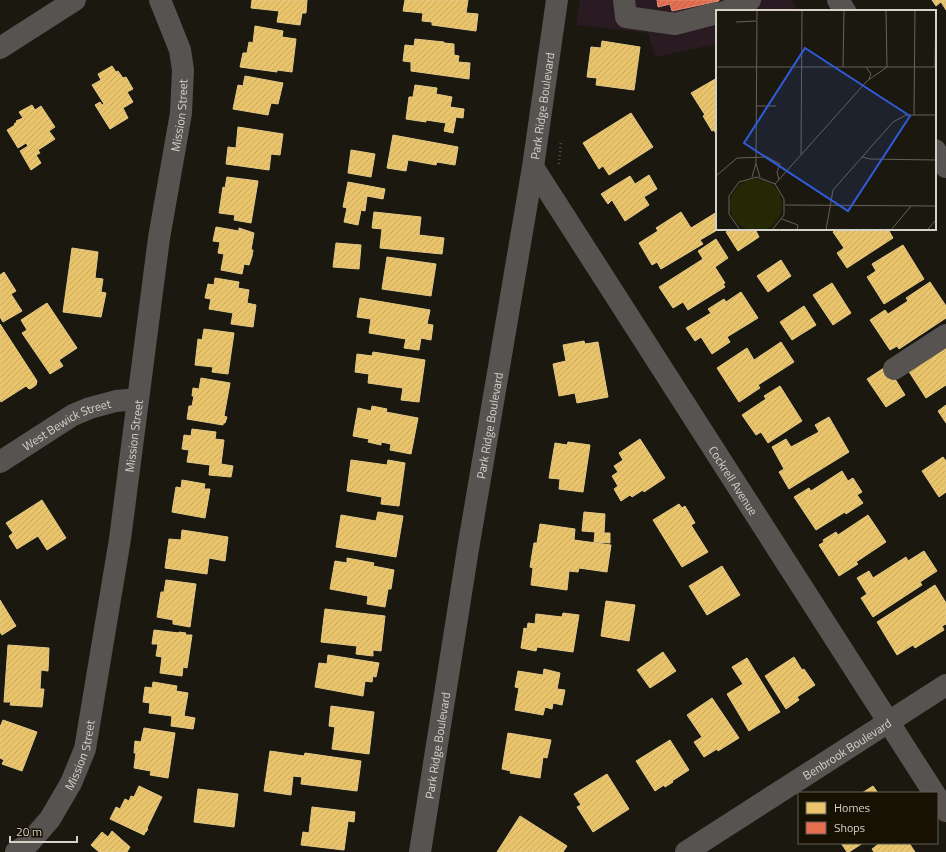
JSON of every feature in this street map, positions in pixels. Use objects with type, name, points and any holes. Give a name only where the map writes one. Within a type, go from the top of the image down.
[{"type":"street","points":[[0,48],[75,0]]},
{"type":"street","name":"Mission Street","points":[[16,852],[29,843],[50,819],[71,783],[85,749],[120,539],[159,238],[181,113],[183,70],[180,50],[160,0]]},
{"type":"street","name":"Park Ridge Boulevard","points":[[420,852],[468,549],[533,167],[557,0]]},
{"type":"street","points":[[624,0],[626,17],[675,24],[716,13]]},
{"type":"street","points":[[731,10],[739,8],[750,0]]},
{"type":"street","points":[[838,0],[844,10]]},
{"type":"street","points":[[936,152],[946,167]]},
{"type":"street","name":"Cockrell Avenue","points":[[533,167],[933,792]]},
{"type":"street","points":[[894,369],[946,335]]},
{"type":"street","name":"West Bewick Street","points":[[0,462],[73,415],[90,408],[116,401],[138,399]]},
{"type":"street","name":"Benbrook Boulevard","points":[[686,852],[946,685]]},
{"type":"street","points":[[938,799],[946,811]]},
{"type":"path","points":[[558,170],[561,141]]},
{"type":"shaded area","points":[[580,0],[792,0],[797,8],[793,10],[716,10],[716,44],[655,57],[648,33],[576,25]]},
{"type":"building: Homes","points":[[252,0],[307,0],[306,13],[302,13],[300,25],[277,22],[279,11],[251,8]]},
{"type":"building: Homes","points":[[405,0],[468,0],[466,13],[478,14],[476,31],[432,25],[432,22],[422,21],[423,13],[403,11]]},
{"type":"building: Homes","points":[[932,0],[946,0],[946,10],[941,2],[936,6]]},
{"type":"building: Homes","points":[[255,26],[283,31],[282,37],[296,39],[292,72],[277,70],[277,72],[240,67],[243,53],[247,53],[249,42],[253,43]]},
{"type":"building: Homes","points":[[415,39],[454,44],[454,55],[459,56],[458,62],[470,63],[469,79],[411,71],[411,62],[403,61],[405,45],[414,46]]},
{"type":"building: Homes","points":[[602,41],[640,47],[634,90],[596,85],[597,78],[587,77],[591,47],[601,48]]},
{"type":"building: Homes","points":[[112,66],[123,78],[126,77],[133,89],[127,92],[133,102],[123,108],[128,118],[110,129],[95,105],[100,102],[102,105],[104,104],[92,85],[101,80],[98,74]]},
{"type":"building: Homes","points":[[245,76],[283,83],[278,104],[271,103],[268,115],[233,109],[238,85],[243,86]]},
{"type":"building: Homes","points":[[716,79],[716,134],[714,130],[712,131],[703,116],[705,115],[691,93]]},
{"type":"building: Homes","points":[[415,85],[437,88],[436,94],[452,97],[450,107],[464,109],[463,118],[456,117],[453,133],[444,131],[446,123],[406,119],[409,97],[413,97]]},
{"type":"building: Homes","points":[[32,105],[35,110],[41,106],[55,127],[49,131],[55,139],[38,150],[40,153],[36,155],[41,163],[31,170],[20,151],[28,146],[26,143],[18,148],[7,130],[15,125],[14,124],[17,122],[16,121],[23,118],[19,112]]},
{"type":"building: Homes","points":[[631,113],[653,147],[609,175],[603,166],[599,169],[583,143]]},
{"type":"building: Homes","points":[[238,127],[283,134],[280,155],[271,154],[269,170],[226,164],[228,147],[236,148]]},
{"type":"building: Homes","points":[[393,135],[458,147],[455,165],[437,162],[436,165],[408,160],[406,171],[387,168]]},
{"type":"building: Homes","points":[[351,150],[375,154],[371,177],[348,173]]},
{"type":"building: Homes","points":[[649,175],[657,189],[644,197],[649,205],[625,221],[612,200],[608,204],[601,194],[630,176],[635,184]]},
{"type":"building: Homes","points":[[227,177],[258,181],[251,223],[234,220],[235,215],[219,213],[223,187],[225,188]]},
{"type":"building: Homes","points":[[348,182],[385,189],[383,199],[367,196],[365,211],[361,210],[358,225],[344,222],[347,208],[343,207]]},
{"type":"building: Homes","points":[[374,212],[421,217],[419,235],[444,238],[442,254],[380,248],[382,229],[372,228]]},
{"type":"building: Homes","points":[[681,212],[691,228],[716,213],[716,230],[717,230],[700,240],[703,244],[661,269],[657,262],[652,265],[639,243],[658,231],[656,228]]},
{"type":"building: Homes","points":[[216,227],[239,231],[239,228],[254,233],[251,250],[253,250],[252,256],[249,265],[244,264],[242,274],[221,270],[224,254],[218,253],[220,242],[213,241]]},
{"type":"building: Homes","points":[[729,230],[756,230],[759,237],[738,251],[726,232]]},
{"type":"building: Homes","points":[[836,230],[889,230],[893,238],[847,268],[837,253],[844,248],[833,232]]},
{"type":"building: Homes","points":[[716,239],[728,258],[715,267],[725,283],[723,284],[725,287],[688,310],[683,302],[673,308],[659,287],[703,259],[698,251]]},
{"type":"building: Homes","points":[[336,243],[361,245],[359,269],[333,267]]},
{"type":"building: Homes","points":[[903,245],[924,279],[884,304],[867,277],[876,271],[872,264]]},
{"type":"building: Homes","points":[[72,248],[98,252],[95,278],[103,279],[101,292],[106,293],[101,317],[63,312]]},
{"type":"building: Homes","points":[[387,257],[436,264],[431,296],[382,289]]},
{"type":"building: Homes","points":[[781,260],[791,276],[768,292],[757,276]]},
{"type":"building: Homes","points":[[4,272],[16,291],[11,294],[22,311],[3,322],[0,317],[0,275]]},
{"type":"building: Homes","points":[[215,278],[239,282],[238,288],[249,290],[247,303],[256,305],[253,327],[231,324],[233,313],[209,309],[211,299],[205,298],[208,284],[214,285]]},
{"type":"building: Homes","points":[[930,282],[946,306],[946,318],[899,349],[897,346],[890,350],[870,320],[885,310],[888,314],[908,301],[906,298]]},
{"type":"building: Homes","points":[[832,283],[851,313],[833,325],[813,295]]},
{"type":"building: Homes","points":[[741,292],[758,318],[727,337],[730,342],[712,354],[701,337],[695,341],[686,328],[711,313],[708,309],[724,299],[726,302]]},
{"type":"building: Homes","points":[[360,298],[430,310],[427,324],[433,325],[431,340],[421,338],[419,350],[404,348],[406,339],[369,333],[371,319],[357,317]]},
{"type":"building: Homes","points":[[47,303],[77,348],[59,360],[63,366],[50,374],[22,333],[27,330],[21,320]]},
{"type":"building: Homes","points":[[804,306],[816,325],[792,340],[780,322]]},
{"type":"building: Homes","points":[[0,324],[37,381],[36,385],[32,388],[29,389],[26,386],[1,402],[0,400]]},
{"type":"building: Homes","points":[[204,329],[234,333],[228,374],[212,372],[213,367],[195,365],[198,339],[202,340]]},
{"type":"building: Homes","points":[[584,341],[585,344],[598,342],[608,397],[577,403],[575,393],[559,396],[553,364],[566,361],[563,345]]},
{"type":"building: Homes","points":[[946,341],[946,385],[926,398],[906,367]]},
{"type":"building: Homes","points":[[781,342],[794,362],[758,385],[760,388],[739,402],[717,368],[747,348],[754,360]]},
{"type":"building: Homes","points":[[373,352],[425,360],[419,402],[401,400],[403,388],[368,383],[369,374],[355,372],[357,354],[372,356]]},
{"type":"building: Homes","points":[[887,366],[905,395],[886,407],[867,379]]},
{"type":"building: Homes","points":[[201,378],[230,383],[224,416],[227,417],[223,425],[187,419],[189,406],[192,406],[194,396],[192,396],[193,388],[199,389]]},
{"type":"building: Homes","points":[[780,386],[802,421],[768,443],[761,432],[756,435],[742,415],[766,399],[764,396]]},
{"type":"building: Homes","points":[[946,405],[946,423],[938,411]]},
{"type":"building: Homes","points":[[372,406],[387,409],[386,412],[418,418],[411,454],[390,450],[391,444],[381,442],[381,445],[368,442],[369,439],[353,436],[358,408],[371,411]]},
{"type":"building: Homes","points":[[829,417],[849,452],[789,489],[779,472],[784,469],[772,447],[786,439],[791,447],[819,432],[815,425]]},
{"type":"building: Homes","points":[[192,429],[216,432],[215,439],[224,440],[221,464],[233,466],[231,477],[209,475],[210,465],[187,462],[189,450],[182,449],[184,435],[191,436]]},
{"type":"building: Homes","points":[[640,439],[665,478],[644,492],[643,490],[632,497],[630,495],[621,501],[614,489],[618,486],[612,476],[618,472],[614,466],[623,460],[619,453]]},
{"type":"building: Homes","points":[[568,442],[590,445],[583,492],[559,489],[560,479],[549,478],[555,443],[567,445]]},
{"type":"building: Homes","points":[[943,457],[946,461],[946,492],[939,497],[922,471]]},
{"type":"building: Homes","points":[[351,460],[387,465],[388,460],[405,463],[399,506],[381,504],[382,497],[347,491]]},
{"type":"building: Homes","points":[[842,471],[848,481],[853,478],[862,492],[857,495],[863,503],[816,530],[794,497],[809,488],[811,491]]},
{"type":"building: Homes","points":[[182,480],[205,484],[204,489],[210,489],[205,518],[172,512],[176,487],[181,488]]},
{"type":"building: Homes","points":[[42,500],[66,538],[47,550],[38,536],[17,549],[9,536],[13,533],[6,523]]},
{"type":"building: Homes","points":[[679,504],[682,508],[685,506],[695,523],[691,525],[708,552],[682,567],[653,520]]},
{"type":"building: Homes","points":[[378,512],[403,516],[396,557],[336,547],[341,515],[376,521]]},
{"type":"building: Homes","points":[[584,512],[605,514],[604,533],[610,533],[610,543],[594,542],[595,532],[582,531]]},
{"type":"building: Homes","points":[[868,515],[886,542],[856,562],[858,564],[839,576],[819,545],[824,542],[823,540],[836,532],[838,535]]},
{"type":"building: Homes","points":[[540,524],[575,529],[574,540],[611,545],[607,572],[579,568],[578,572],[569,571],[567,590],[531,585],[533,568],[530,567],[534,543],[537,543]]},
{"type":"building: Homes","points":[[182,530],[228,537],[225,561],[209,558],[207,574],[165,568],[169,539],[181,540]]},
{"type":"building: Homes","points":[[924,551],[937,571],[920,582],[922,585],[873,617],[861,598],[867,594],[857,578],[869,571],[873,578],[906,557],[908,561]]},
{"type":"building: Homes","points":[[347,558],[374,563],[373,566],[394,570],[391,589],[388,589],[385,607],[367,604],[368,596],[330,589],[335,561],[347,563]]},
{"type":"building: Homes","points":[[722,566],[740,595],[707,615],[689,586]]},
{"type":"building: Homes","points":[[166,580],[196,584],[190,627],[173,624],[173,620],[157,617],[161,592],[164,592]]},
{"type":"building: Homes","points":[[935,585],[946,603],[946,624],[942,626],[944,630],[915,648],[913,645],[897,655],[877,622]]},
{"type":"building: Homes","points":[[0,600],[16,626],[2,635],[0,632]]},
{"type":"building: Homes","points":[[606,601],[635,605],[629,641],[601,636]]},
{"type":"building: Homes","points":[[325,609],[385,616],[381,651],[373,650],[373,656],[356,654],[357,646],[321,642]]},
{"type":"building: Homes","points":[[563,613],[579,615],[573,652],[537,647],[536,651],[521,648],[524,628],[527,629],[528,623],[535,624],[536,614],[562,617]]},
{"type":"building: Homes","points":[[154,630],[179,632],[186,633],[185,635],[192,635],[187,668],[183,667],[182,676],[160,673],[162,657],[156,656],[158,644],[152,644]]},
{"type":"building: Homes","points":[[8,645],[49,648],[48,671],[41,670],[40,689],[44,689],[42,707],[10,705],[11,702],[4,702]]},
{"type":"building: Homes","points":[[663,652],[676,671],[650,688],[637,670]]},
{"type":"building: Homes","points":[[328,655],[379,663],[376,677],[373,676],[372,682],[365,681],[363,696],[315,687],[319,663],[327,664]]},
{"type":"building: Homes","points":[[794,657],[802,670],[804,669],[815,685],[797,697],[799,700],[786,709],[765,676]]},
{"type":"building: Homes","points":[[747,658],[780,712],[749,731],[727,694],[743,684],[732,667]]},
{"type":"building: Homes","points":[[544,669],[560,673],[557,689],[565,690],[562,705],[553,703],[552,709],[545,707],[543,715],[515,710],[519,688],[515,687],[518,671],[543,675]]},
{"type":"building: Homes","points":[[153,682],[177,686],[176,691],[188,693],[184,716],[195,718],[193,729],[171,726],[172,716],[149,713],[150,703],[143,702],[145,687],[152,688]]},
{"type":"building: Homes","points":[[712,698],[739,738],[718,751],[717,749],[704,757],[694,742],[702,737],[687,715]]},
{"type":"building: Homes","points":[[331,706],[374,712],[369,754],[332,749],[335,727],[329,726]]},
{"type":"building: Homes","points":[[3,720],[37,732],[22,771],[2,764],[4,760],[0,758],[0,727]]},
{"type":"building: Homes","points":[[144,728],[175,733],[168,778],[150,775],[151,771],[134,768],[136,753],[134,753],[135,741],[141,742]]},
{"type":"building: Homes","points":[[508,733],[551,740],[547,758],[543,757],[540,778],[510,773],[511,771],[502,769]]},
{"type":"building: Homes","points":[[670,740],[689,770],[665,787],[664,785],[655,791],[636,761]]},
{"type":"building: Homes","points":[[270,751],[304,756],[305,753],[361,761],[357,791],[301,784],[302,777],[293,776],[291,795],[264,791]]},
{"type":"building: Homes","points":[[607,774],[629,809],[593,832],[577,807],[581,805],[574,794]]},
{"type":"building: Homes","points":[[139,786],[162,797],[144,835],[110,819],[116,807],[120,809],[125,799],[129,801],[131,796],[134,797]]},
{"type":"building: Homes","points":[[873,786],[877,792],[864,792]]},
{"type":"building: Homes","points":[[198,789],[238,794],[234,827],[194,822]]},
{"type":"building: Homes","points":[[312,807],[355,812],[354,822],[348,821],[344,850],[301,845],[303,832],[309,833]]},
{"type":"building: Homes","points":[[520,816],[567,846],[563,852],[497,852]]},
{"type":"building: Homes","points":[[112,831],[130,847],[127,852],[99,852],[91,845],[102,832],[108,837]]},
{"type":"building: Homes","points":[[842,844],[861,844],[849,852],[847,852]]},
{"type":"building: Homes","points":[[879,844],[910,844],[915,852],[874,852],[872,849]]},
{"type":"building: Shops","points":[[657,0],[719,1],[672,11],[670,4],[658,7]]}]
